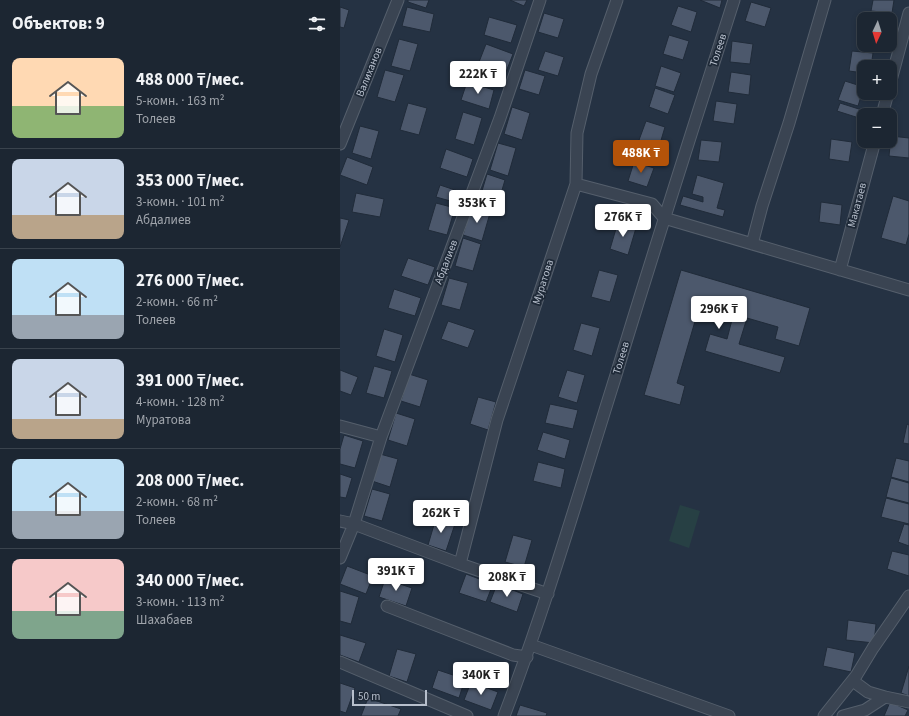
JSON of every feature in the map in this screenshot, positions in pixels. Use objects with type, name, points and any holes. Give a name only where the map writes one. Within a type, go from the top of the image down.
[{"type":"street","name":"Валиханов","points":[[340,144],[398,0]]},
{"type":"street","name":"Абдалиев","points":[[340,558],[354,524],[381,437],[500,118],[540,0]]},
{"type":"street","name":"Муратова","points":[[460,564],[498,420],[576,184],[579,125],[591,74],[617,0]]},
{"type":"street","name":"Толеев","points":[[504,716],[527,657],[548,594],[664,218],[734,0]]},
{"type":"street","points":[[752,244],[762,206],[789,123],[825,0]]},
{"type":"street","points":[[896,60],[909,13]]},
{"type":"street","name":"Макатаев","points":[[840,270],[873,148]]},
{"type":"street","points":[[576,184],[652,204],[664,218],[909,290]]},
{"type":"street","points":[[340,426],[381,437]]},
{"type":"street","points":[[340,521],[354,524],[460,564],[548,594]]},
{"type":"street","points":[[824,716],[853,681],[909,597]]},
{"type":"street","points":[[387,606],[514,655],[527,657]]},
{"type":"street","points":[[531,645],[729,716]]},
{"type":"street","points":[[340,662],[467,716]]},
{"type":"street","points":[[853,681],[868,692],[909,702]]},
{"type":"street","points":[[843,716],[865,710],[885,697]]},
{"type":"green space","points":[[680,505],[700,511],[689,548],[669,541]]},
{"type":"building","points":[[408,0],[429,0],[426,8],[408,2]]},
{"type":"building","points":[[510,0],[527,0],[524,6]]},
{"type":"building","points":[[700,0],[722,0],[720,8]]},
{"type":"building","points":[[873,0],[894,0],[892,12],[871,11]]},
{"type":"building","points":[[751,2],[771,8],[765,27],[745,21]]},
{"type":"building","points":[[678,6],[697,12],[691,32],[671,25]]},
{"type":"building","points":[[340,7],[349,10],[344,28],[340,27]]},
{"type":"building","points":[[407,7],[434,14],[430,32],[402,26]]},
{"type":"building","points":[[544,13],[564,19],[558,38],[538,32]]},
{"type":"building","points":[[489,17],[517,25],[511,43],[484,35]]},
{"type":"building","points":[[669,35],[689,41],[683,60],[663,54]]},
{"type":"building","points":[[399,39],[418,44],[410,71],[391,66]]},
{"type":"building","points":[[732,41],[753,44],[750,64],[730,62]]},
{"type":"building","points":[[486,44],[513,54],[506,72],[479,62]]},
{"type":"building","points":[[545,51],[564,57],[558,76],[538,70]]},
{"type":"building","points":[[852,51],[873,53],[872,60],[857,60],[857,72],[849,71]]},
{"type":"building","points":[[661,66],[681,73],[674,92],[655,86]]},
{"type":"building","points":[[385,70],[404,75],[395,102],[377,97]]},
{"type":"building","points":[[525,70],[545,76],[539,95],[519,89]]},
{"type":"building","points":[[731,72],[751,75],[749,95],[728,92]]},
{"type":"building","points":[[845,81],[857,85],[857,100],[860,100],[858,106],[838,100]]},
{"type":"building","points":[[467,82],[494,90],[489,109],[461,100]]},
{"type":"building","points":[[655,88],[675,95],[668,114],[649,107]]},
{"type":"building","points":[[716,101],[737,104],[734,124],[713,121]]},
{"type":"building","points":[[408,103],[427,108],[419,135],[400,130]]},
{"type":"building","points":[[840,103],[857,108],[857,117],[837,111]]},
{"type":"building","points":[[512,107],[530,113],[522,140],[504,134]]},
{"type":"building","points":[[463,112],[482,118],[474,145],[455,139]]},
{"type":"building","points":[[646,121],[665,127],[659,147],[639,140]]},
{"type":"building","points":[[360,126],[379,131],[371,159],[352,153]]},
{"type":"building","points":[[897,137],[909,138],[909,158],[889,156],[890,148],[897,148]]},
{"type":"building","points":[[831,139],[852,142],[849,162],[829,159]]},
{"type":"building","points":[[701,140],[722,142],[719,162],[698,160]]},
{"type":"building","points":[[498,143],[516,148],[508,176],[490,170]]},
{"type":"building","points":[[446,149],[473,159],[467,177],[440,168]]},
{"type":"building","points":[[347,157],[373,167],[367,185],[340,175]]},
{"type":"building","points":[[634,162],[654,168],[647,187],[628,181]]},
{"type":"building","points":[[487,174],[505,180],[497,207],[479,201]]},
{"type":"building","points":[[697,175],[724,183],[717,208],[725,210],[723,217],[680,205],[683,196],[703,202],[703,197],[692,194]]},
{"type":"building","points":[[440,185],[458,191],[454,202],[436,197]]},
{"type":"building","points":[[356,193],[384,199],[380,217],[352,212]]},
{"type":"building","points":[[893,196],[909,201],[909,234],[906,245],[881,238]]},
{"type":"building","points":[[821,202],[842,205],[840,225],[819,222]]},
{"type":"building","points":[[436,203],[455,208],[447,235],[428,230]]},
{"type":"building","points":[[471,208],[490,213],[482,241],[463,235]]},
{"type":"building","points":[[340,218],[349,220],[340,247]]},
{"type":"building","points":[[618,222],[636,228],[628,255],[610,249]]},
{"type":"building","points":[[463,238],[481,244],[473,271],[455,266]]},
{"type":"building","points":[[408,258],[435,267],[428,285],[401,276]]},
{"type":"building","points":[[599,270],[618,275],[610,302],[591,297]]},
{"type":"building","points":[[681,270],[810,308],[799,346],[775,339],[778,327],[747,318],[739,344],[785,357],[780,373],[705,351],[710,334],[727,339],[734,312],[710,305],[707,314],[698,311],[677,383],[685,386],[680,405],[644,395]]},
{"type":"building","points":[[449,278],[468,283],[460,310],[441,305]]},
{"type":"building","points":[[394,289],[421,298],[415,316],[388,308]]},
{"type":"building","points":[[448,321],[475,330],[468,348],[441,339]]},
{"type":"building","points":[[581,323],[600,328],[592,356],[573,350]]},
{"type":"building","points":[[384,329],[403,335],[395,362],[376,356]]},
{"type":"building","points":[[374,366],[392,371],[384,398],[366,393]]},
{"type":"building","points":[[340,370],[358,377],[351,395],[340,391]]},
{"type":"building","points":[[567,370],[585,375],[577,403],[558,397]]},
{"type":"building","points":[[409,374],[428,380],[420,407],[401,401]]},
{"type":"building","points":[[478,397],[496,402],[488,430],[470,424]]},
{"type":"building","points":[[550,404],[578,410],[573,429],[545,423]]},
{"type":"building","points":[[396,413],[415,419],[407,446],[388,440]]},
{"type":"building","points":[[907,424],[909,425],[909,444],[903,443]]},
{"type":"building","points":[[543,432],[570,440],[565,459],[537,450]]},
{"type":"building","points":[[344,435],[363,441],[355,468],[340,464],[340,449]]},
{"type":"building","points":[[380,454],[398,459],[390,487],[372,481]]},
{"type":"building","points":[[896,458],[909,461],[909,482],[891,477]]},
{"type":"building","points":[[538,462],[565,469],[561,488],[533,481]]},
{"type":"building","points":[[340,474],[352,478],[346,498],[340,497]]},
{"type":"building","points":[[891,478],[909,483],[909,503],[886,497]]},
{"type":"building","points":[[372,489],[390,494],[382,521],[364,516]]},
{"type":"building","points":[[886,498],[909,504],[909,524],[881,517]]},
{"type":"building","points":[[436,518],[455,524],[446,551],[428,545]]},
{"type":"building","points":[[904,524],[909,525],[909,546],[898,542]]},
{"type":"building","points":[[513,535],[532,540],[524,567],[505,562]]},
{"type":"building","points":[[892,551],[909,555],[909,576],[887,569]]},
{"type":"building","points":[[347,566],[373,576],[366,594],[340,584]]},
{"type":"building","points":[[466,574],[493,584],[486,602],[459,593]]},
{"type":"building","points":[[385,579],[412,588],[406,606],[379,597]]},
{"type":"building","points":[[497,584],[523,594],[517,612],[490,602]]},
{"type":"building","points":[[340,591],[359,597],[351,624],[340,621]]},
{"type":"building","points":[[848,620],[876,624],[874,643],[846,640]]},
{"type":"building","points":[[340,635],[366,643],[359,662],[340,655]]},
{"type":"building","points":[[827,647],[855,653],[851,672],[823,666]]},
{"type":"building","points":[[397,649],[416,654],[407,682],[389,676]]},
{"type":"building","points":[[909,666],[909,696],[901,693]]},
{"type":"building","points":[[438,670],[465,679],[459,698],[432,688]]},
{"type":"building","points":[[471,682],[498,692],[491,710],[464,700]]},
{"type":"building","points":[[340,683],[355,688],[346,713],[340,711]]},
{"type":"building","points":[[368,698],[401,709],[398,716],[361,716]]},
{"type":"building","points":[[890,702],[908,710],[905,716],[884,716]]},
{"type":"building","points":[[520,705],[547,713],[546,716],[516,716]]}]
